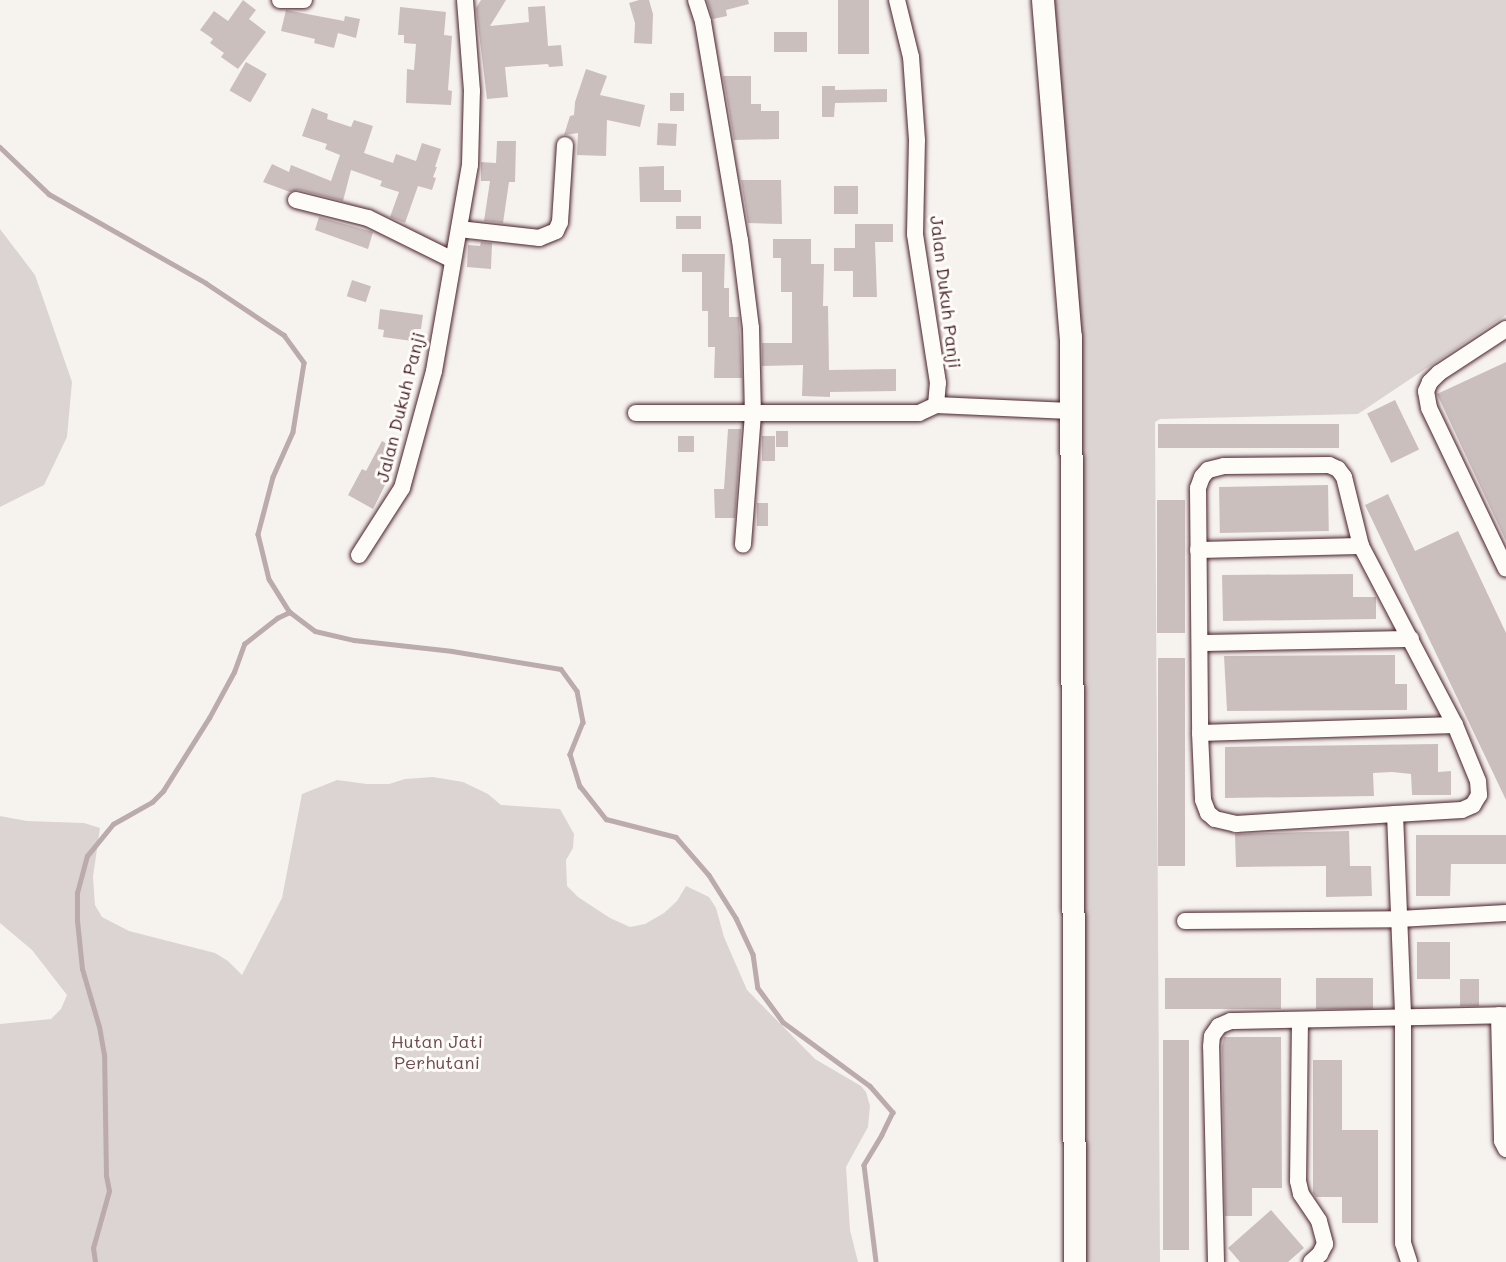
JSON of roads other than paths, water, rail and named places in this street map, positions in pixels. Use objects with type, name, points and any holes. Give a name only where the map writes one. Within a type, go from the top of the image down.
[{"type":"main road","points":[[1043,0],[1071,337],[1075,1262]]},
{"type":"street","points":[[280,0],[304,0]]},
{"type":"street","name":"Jalan Dukuh Panji","points":[[359,555],[402,488],[434,371],[470,165],[472,91],[465,0]]},
{"type":"street","points":[[696,0],[703,22],[740,240],[751,328],[753,414],[743,545]]},
{"type":"street","name":"Jalan Dukuh Panji","points":[[897,0],[911,57],[917,140],[915,234],[938,383],[936,405]]},
{"type":"street","points":[[459,229],[538,238],[556,231],[560,222],[565,145]]},
{"type":"street","points":[[296,200],[368,218],[452,259]]},
{"type":"street","points":[[1506,328],[1439,373],[1430,382],[1426,399],[1506,569]]},
{"type":"street","points":[[636,413],[919,412],[936,405],[1070,411]]},
{"type":"street","points":[[1329,465],[1338,469],[1344,477],[1361,546],[1455,725],[1478,781],[1479,795],[1473,805],[1462,810],[1236,824],[1215,819],[1208,813],[1203,800],[1200,733],[1198,550],[1198,488],[1202,477],[1208,470],[1236,466],[1329,465]]},
{"type":"street","points":[[1198,550],[1361,546]]},
{"type":"street","points":[[1200,643],[1411,639]]},
{"type":"street","points":[[1200,733],[1455,725]]},
{"type":"street","points":[[1395,814],[1403,1017],[1403,1243],[1409,1262]]},
{"type":"street","points":[[1185,921],[1399,919],[1506,913]]},
{"type":"street","points":[[1219,1259],[1212,1036],[1219,1026],[1231,1021],[1503,1015],[1502,1141],[1506,1149]]},
{"type":"street","points":[[1300,1020],[1298,1181],[1301,1194],[1319,1221],[1324,1244],[1320,1254],[1311,1262]]},
{"type":"waterway","points":[[0,147],[49,194],[206,283],[284,335],[304,363],[293,432],[273,477],[258,534],[269,579],[290,612],[315,631],[354,640],[452,651],[561,669],[577,691],[583,722],[570,754],[580,786],[606,819],[676,837],[709,875],[736,918],[753,954],[758,988],[783,1022],[870,1086],[893,1112],[864,1165],[876,1262]]},
{"type":"waterway","points":[[95,1262],[93,1248],[109,1191],[106,1176],[104,1055],[99,1027],[82,969],[77,921],[77,893],[87,856],[113,824],[152,802],[163,791],[209,718],[234,672],[244,644],[277,618],[290,612]]},
{"type":"park label","name":"Hutan Jati Perhutani","points":[[437,1052]]}]
